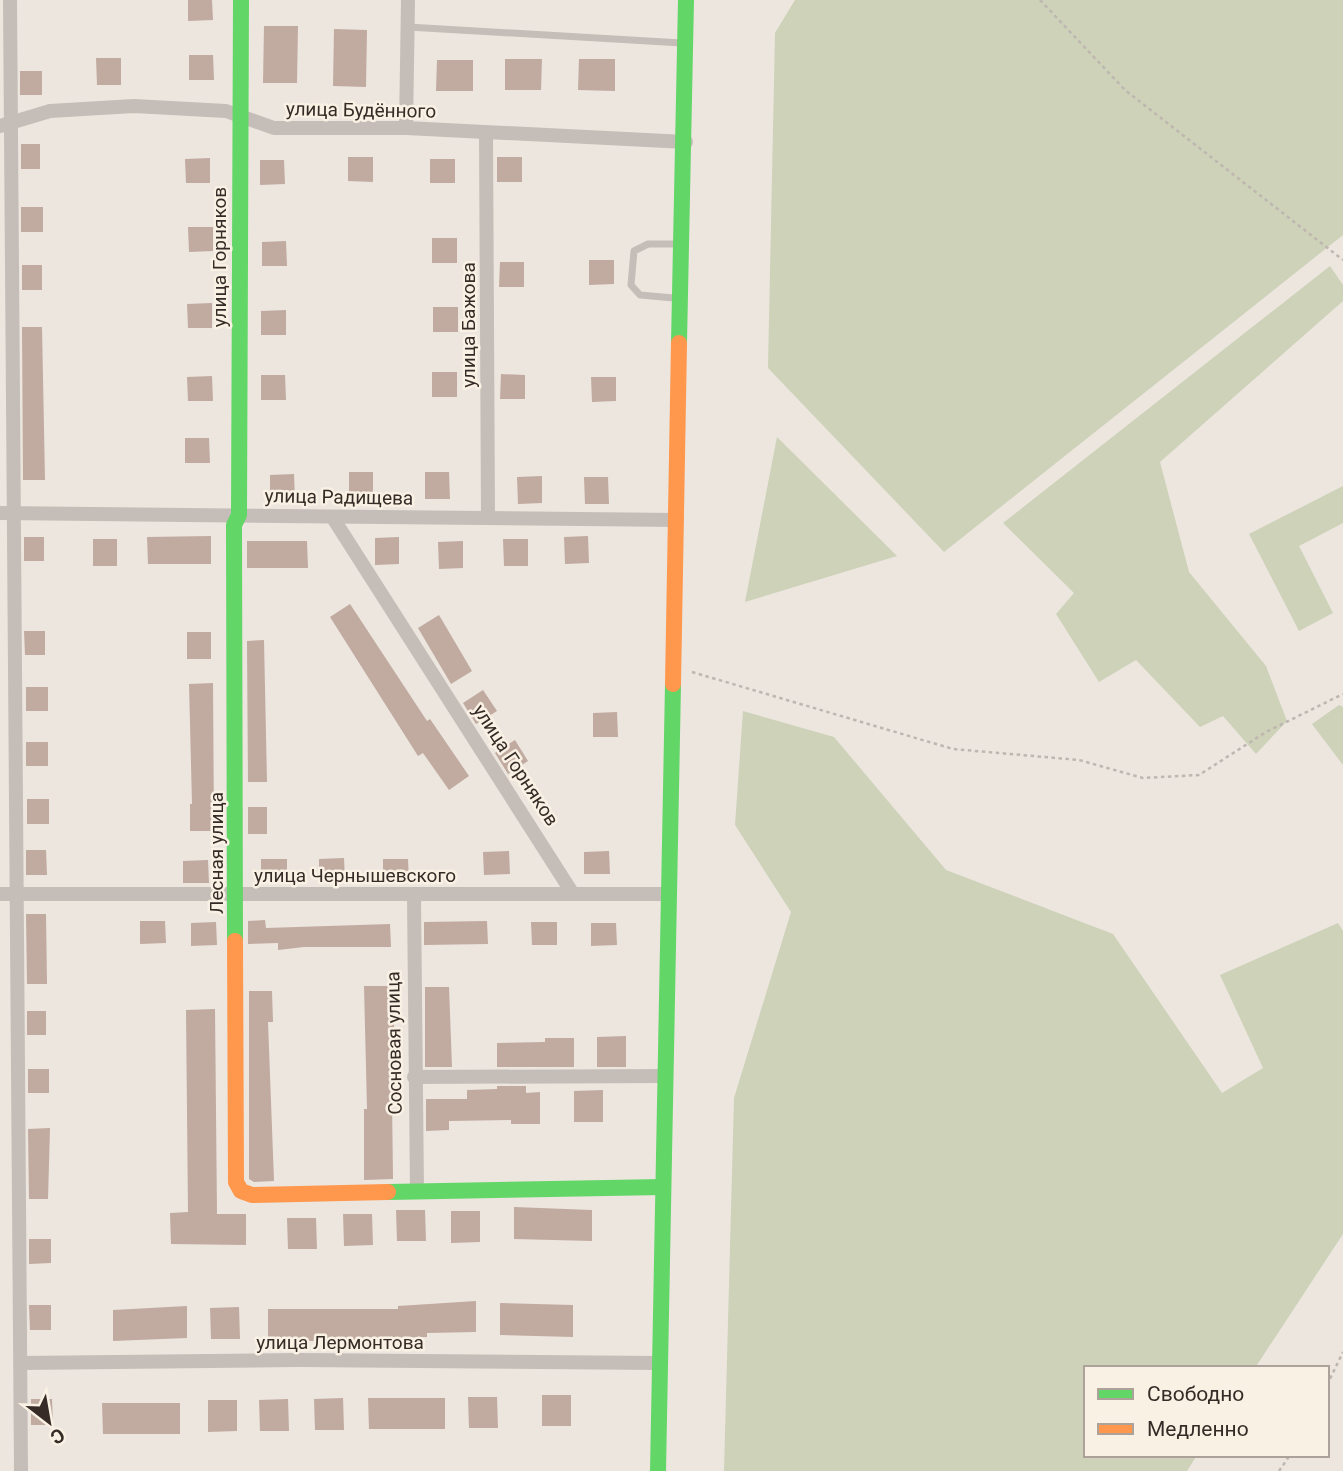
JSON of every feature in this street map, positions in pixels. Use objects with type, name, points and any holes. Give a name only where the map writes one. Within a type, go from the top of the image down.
[{"type":"main road","name":"улица Горняков","points":[[239,514],[241,0]]},
{"type":"main road","points":[[658,1471],[668,894],[686,142],[686,0]]},
{"type":"main road","name":"Лесная улица","points":[[239,514],[233,524],[237,894],[236,1182],[241,1191],[252,1195],[417,1190]]},
{"type":"main road","points":[[417,1190],[663,1187]]},
{"type":"street","points":[[10,0],[6,124],[7,894],[21,1363],[21,1471]]},
{"type":"street","points":[[406,128],[408,0]]},
{"type":"street","name":"улица Будённого","points":[[6,124],[50,111],[134,106],[226,111],[274,128],[406,128],[686,142]]},
{"type":"street","name":"улица Бажова","points":[[486,133],[488,517]]},
{"type":"street","name":"улица Радищева","points":[[6,513],[677,520]]},
{"type":"street","name":"улица Горняков","points":[[333,518],[573,894]]},
{"type":"street","name":"улица Чернышевского","points":[[7,894],[668,894]]},
{"type":"street","name":"Сосновая улица","points":[[414,896],[417,1190]]},
{"type":"street","points":[[414,1077],[665,1076]]},
{"type":"street","name":"улица Лермонтова","points":[[21,1363],[299,1360],[659,1363]]},
{"type":"lane","points":[[408,27],[686,43]]},
{"type":"lane","points":[[682,299],[639,295],[631,285],[634,251],[648,244],[683,244]]},
{"type":"path","points":[[1040,0],[1125,90],[1343,260]]},
{"type":"path","points":[[673,666],[953,749],[1079,760],[1143,778],[1199,775],[1266,732],[1343,694]]},
{"type":"path","points":[[1338,697],[1343,699]]},
{"type":"path","points":[[1329,1381],[1343,1352]]},
{"type":"green space","points":[[795,0],[1343,0],[1343,235],[944,552],[768,368],[775,33]]},
{"type":"green space","points":[[1330,266],[1343,285],[1343,301],[1160,462],[1189,572],[1266,666],[1287,721],[1256,754],[1223,716],[1200,727],[1136,660],[1099,682],[1056,614],[1074,593],[1003,523]]},
{"type":"green space","points":[[777,437],[897,556],[745,602]]},
{"type":"green space","points":[[1343,486],[1343,523],[1299,546],[1333,613],[1299,631],[1249,534]]},
{"type":"green space","points":[[1339,705],[1343,707],[1343,765],[1312,724]]},
{"type":"green space","points":[[743,711],[834,737],[946,870],[1113,934],[1222,1093],[1263,1068],[1220,975],[1338,923],[1343,931],[1343,1234],[1256,1366],[1084,1366],[1084,1457],[1196,1457],[1187,1471],[724,1471],[734,1098],[791,912],[735,825]]},
{"type":"building","points":[[188,0],[212,0],[213,20],[188,21]]},
{"type":"building","points":[[264,26],[298,26],[297,83],[263,83]]},
{"type":"building","points":[[334,29],[367,30],[366,87],[333,86]]},
{"type":"building","points":[[189,55],[213,55],[214,80],[189,80]]},
{"type":"building","points":[[96,58],[121,58],[121,85],[97,85]]},
{"type":"building","points":[[505,59],[542,59],[541,90],[505,90]]},
{"type":"building","points":[[579,59],[615,59],[615,91],[578,90]]},
{"type":"building","points":[[437,60],[473,60],[473,91],[436,91]]},
{"type":"building","points":[[20,71],[42,71],[42,95],[20,95]]},
{"type":"building","points":[[21,144],[40,144],[40,169],[21,169]]},
{"type":"building","points":[[348,157],[373,157],[373,182],[348,181]]},
{"type":"building","points":[[497,157],[522,157],[522,182],[497,182]]},
{"type":"building","points":[[210,158],[210,183],[186,183],[185,159]]},
{"type":"building","points":[[430,159],[455,159],[455,183],[430,183]]},
{"type":"building","points":[[260,160],[284,160],[285,184],[260,185]]},
{"type":"building","points":[[21,207],[43,207],[43,232],[21,232]]},
{"type":"building","points":[[188,227],[213,227],[213,251],[189,252]]},
{"type":"building","points":[[432,238],[457,238],[457,263],[432,263]]},
{"type":"building","points":[[286,241],[287,266],[262,266],[262,242]]},
{"type":"building","points":[[589,260],[614,260],[614,284],[589,285]]},
{"type":"building","points":[[500,262],[524,262],[524,287],[499,287]]},
{"type":"building","points":[[22,265],[42,265],[42,290],[22,290]]},
{"type":"building","points":[[212,303],[212,328],[188,328],[187,304]]},
{"type":"building","points":[[433,307],[458,307],[458,332],[433,332]]},
{"type":"building","points":[[286,310],[286,335],[261,335],[261,311]]},
{"type":"building","points":[[22,327],[42,327],[45,480],[23,480]]},
{"type":"building","points":[[432,372],[457,372],[457,397],[432,397]]},
{"type":"building","points":[[501,374],[525,375],[525,399],[500,399]]},
{"type":"building","points":[[261,375],[285,375],[286,400],[261,400]]},
{"type":"building","points":[[212,376],[213,401],[188,401],[187,377]]},
{"type":"building","points":[[591,377],[616,377],[616,401],[592,402]]},
{"type":"building","points":[[185,438],[209,438],[210,463],[185,463]]},
{"type":"building","points":[[349,472],[373,472],[373,499],[349,499]]},
{"type":"building","points":[[425,472],[449,472],[450,499],[425,499]]},
{"type":"building","points":[[294,474],[295,501],[270,501],[270,475]]},
{"type":"building","points":[[542,476],[542,503],[518,504],[517,477]]},
{"type":"building","points":[[584,477],[608,477],[609,504],[585,504]]},
{"type":"building","points":[[211,536],[211,564],[148,564],[147,537]]},
{"type":"building","points":[[588,536],[589,563],[565,564],[564,537]]},
{"type":"building","points":[[24,537],[44,537],[44,561],[24,561]]},
{"type":"building","points":[[399,537],[399,564],[375,565],[375,538]]},
{"type":"building","points":[[93,539],[117,539],[117,566],[93,566]]},
{"type":"building","points":[[503,539],[528,539],[528,566],[504,566]]},
{"type":"building","points":[[247,541],[307,541],[308,568],[247,568]]},
{"type":"building","points":[[463,541],[463,568],[439,569],[438,542]]},
{"type":"building","points":[[350,604],[427,721],[430,719],[469,776],[449,790],[423,753],[418,756],[330,617]]},
{"type":"building","points":[[439,615],[472,671],[451,684],[418,628]]},
{"type":"building","points":[[24,631],[45,631],[45,655],[25,655]]},
{"type":"building","points":[[187,632],[211,632],[211,659],[187,659]]},
{"type":"building","points":[[264,640],[267,782],[248,782],[247,641]]},
{"type":"building","points":[[213,683],[214,831],[190,831],[192,804],[189,684]]},
{"type":"building","points":[[26,687],[48,687],[48,711],[26,711]]},
{"type":"building","points":[[483,690],[497,711],[476,724],[463,703]]},
{"type":"building","points":[[617,712],[618,737],[593,737],[593,713]]},
{"type":"building","points":[[515,740],[528,761],[508,774],[495,753]]},
{"type":"building","points":[[26,742],[48,742],[48,766],[26,766]]},
{"type":"building","points":[[27,799],[49,799],[49,824],[27,824]]},
{"type":"building","points":[[248,807],[267,807],[267,834],[248,834]]},
{"type":"building","points":[[26,850],[46,850],[47,875],[26,875]]},
{"type":"building","points":[[509,851],[510,874],[484,875],[483,852]]},
{"type":"building","points":[[609,851],[610,874],[584,874],[584,852]]},
{"type":"building","points":[[344,858],[345,881],[319,881],[319,859]]},
{"type":"building","points":[[261,859],[287,859],[287,881],[261,882]]},
{"type":"building","points":[[383,859],[408,859],[409,882],[383,882]]},
{"type":"building","points":[[208,860],[209,883],[183,883],[183,861]]},
{"type":"building","points":[[26,914],[46,914],[47,984],[27,984]]},
{"type":"building","points":[[265,920],[266,928],[390,924],[391,947],[304,947],[278,950],[278,943],[248,944],[248,921]]},
{"type":"building","points":[[140,921],[165,921],[166,943],[140,944]]},
{"type":"building","points":[[487,921],[488,944],[424,945],[424,922]]},
{"type":"building","points":[[216,922],[217,945],[191,946],[191,923]]},
{"type":"building","points":[[531,922],[557,922],[557,945],[532,945]]},
{"type":"building","points":[[591,923],[616,923],[617,945],[591,946]]},
{"type":"building","points":[[364,986],[393,986],[396,1100],[392,1100],[393,1179],[364,1180],[364,1109],[367,1109]]},
{"type":"building","points":[[425,987],[449,987],[452,1067],[425,1067]]},
{"type":"building","points":[[249,991],[272,991],[273,1022],[268,1022],[274,1181],[254,1182],[249,1179]]},
{"type":"building","points":[[215,1009],[217,1214],[246,1214],[246,1245],[171,1244],[170,1213],[188,1212],[186,1010]]},
{"type":"building","points":[[27,1011],[46,1011],[46,1035],[27,1035]]},
{"type":"building","points":[[626,1036],[626,1067],[597,1067],[597,1037]]},
{"type":"building","points":[[545,1038],[574,1038],[574,1067],[497,1067],[497,1043],[545,1042]]},
{"type":"building","points":[[28,1069],[49,1069],[49,1093],[28,1093]]},
{"type":"building","points":[[497,1086],[526,1086],[526,1093],[540,1092],[540,1124],[511,1124],[511,1120],[449,1121],[449,1130],[426,1131],[426,1099],[467,1099],[467,1090],[497,1089]]},
{"type":"building","points":[[603,1090],[603,1122],[574,1122],[574,1091]]},
{"type":"building","points":[[50,1128],[48,1199],[29,1199],[28,1129]]},
{"type":"building","points":[[514,1207],[592,1210],[592,1241],[514,1239]]},
{"type":"building","points":[[396,1210],[425,1210],[426,1241],[397,1241]]},
{"type":"building","points":[[451,1211],[480,1211],[480,1242],[451,1243]]},
{"type":"building","points":[[343,1214],[372,1214],[373,1245],[344,1246]]},
{"type":"building","points":[[287,1218],[316,1218],[317,1249],[288,1249]]},
{"type":"building","points":[[29,1239],[51,1239],[51,1263],[29,1264]]},
{"type":"building","points":[[476,1301],[476,1332],[427,1333],[427,1337],[384,1338],[384,1341],[268,1341],[268,1309],[398,1309],[398,1306]]},
{"type":"building","points":[[500,1303],[573,1305],[573,1337],[500,1335]]},
{"type":"building","points":[[29,1305],[51,1305],[51,1330],[30,1330]]},
{"type":"building","points":[[187,1306],[187,1338],[113,1341],[113,1310]]},
{"type":"building","points":[[239,1307],[240,1339],[211,1339],[210,1308]]},
{"type":"building","points":[[542,1395],[571,1395],[571,1426],[542,1426]]},
{"type":"building","points":[[468,1397],[497,1397],[498,1428],[469,1428]]},
{"type":"building","points":[[343,1398],[344,1430],[315,1430],[314,1399]]},
{"type":"building","points":[[368,1398],[445,1398],[445,1429],[369,1429]]},
{"type":"building","points":[[31,1399],[52,1399],[53,1425],[31,1425]]},
{"type":"building","points":[[288,1399],[289,1431],[260,1431],[259,1400]]},
{"type":"building","points":[[208,1400],[237,1400],[237,1431],[208,1432]]},
{"type":"building","points":[[102,1403],[180,1403],[180,1434],[103,1434]]},
{"type":"traffic: fast","points":[[235,941],[234,525],[239,515],[241,0]]},
{"type":"traffic: fast","points":[[679,343],[686,0]]},
{"type":"traffic: fast","points":[[658,1471],[673,684]]},
{"type":"traffic: fast","points":[[388,1192],[663,1187]]},
{"type":"traffic: slow","points":[[673,684],[679,343]]},
{"type":"traffic: slow","points":[[235,941],[236,1182],[241,1191],[252,1195],[388,1192]]}]
